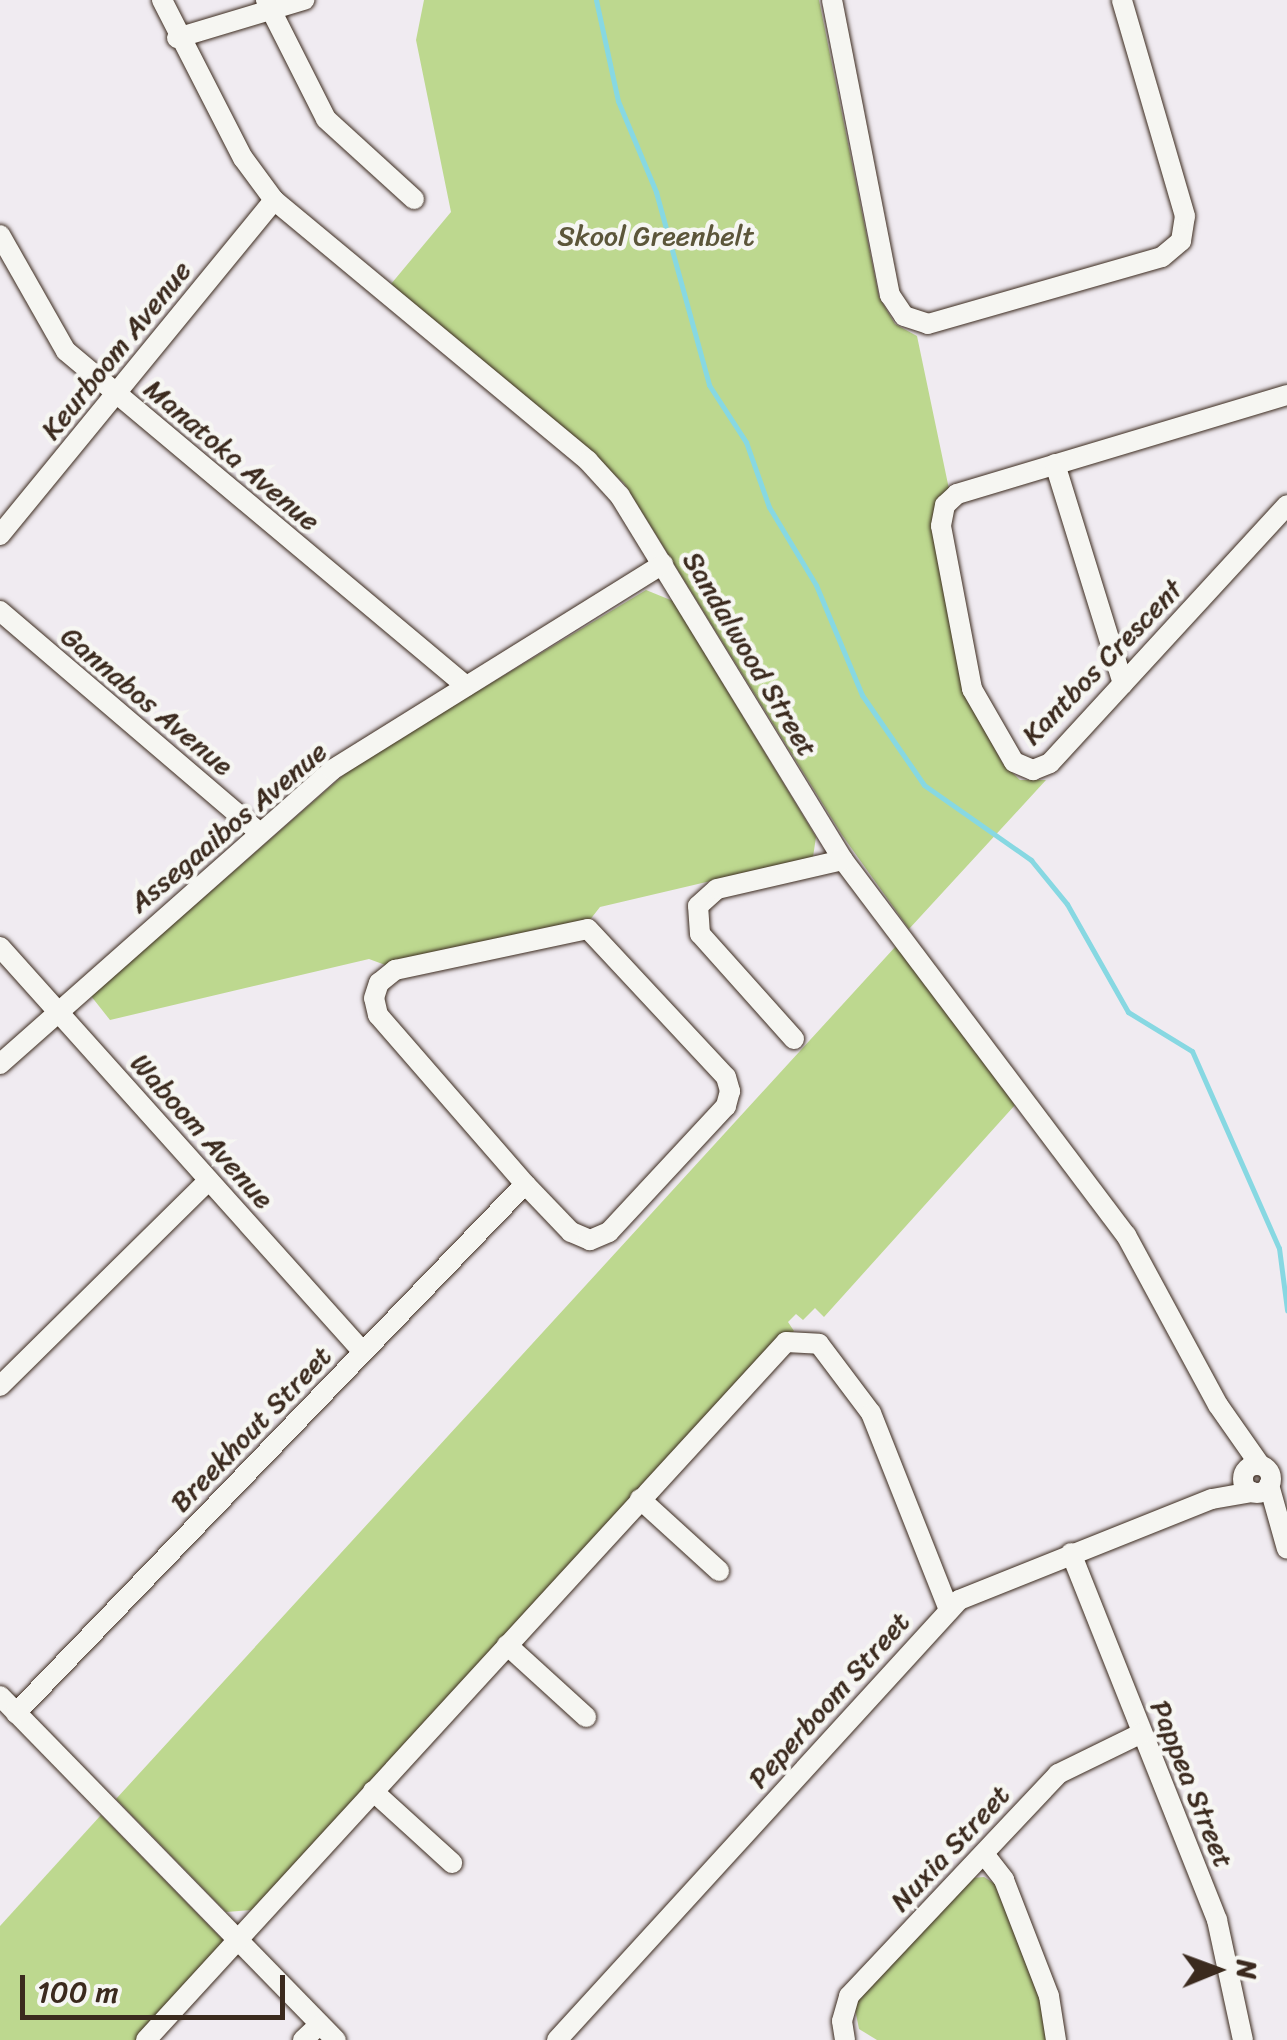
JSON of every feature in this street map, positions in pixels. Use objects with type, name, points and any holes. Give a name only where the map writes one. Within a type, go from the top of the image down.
[{"type":"street","name":"Sandalwood Street","points":[[162,0],[178,38],[243,158],[274,200],[588,461],[620,496],[843,860],[1113,1217],[1218,1405],[1287,1548]]},
{"type":"street","points":[[178,38],[269,5],[304,0]]},
{"type":"street","points":[[832,0],[890,295],[904,316],[938,323],[1162,257],[1181,240],[1185,216],[1122,0]]},
{"type":"street","points":[[269,5],[326,119],[414,199]]},
{"type":"street","name":"Keurboom Avenue","points":[[0,535],[274,200]]},
{"type":"street","name":"Manatoka Avenue","points":[[0,235],[59,342],[115,394],[466,686]]},
{"type":"street","name":"Kantbos Crescent","points":[[1287,395],[957,494],[942,511],[972,689],[1014,762],[1033,770],[1050,763],[1287,505]]},
{"type":"street","points":[[1055,464],[1123,684]]},
{"type":"street","name":"Assegaaibos Avenue","points":[[0,1064],[332,770],[664,564]]},
{"type":"street","name":"Gannabos Avenue","points":[[0,611],[259,832]]},
{"type":"street","points":[[794,1039],[700,934],[696,913],[717,889],[843,860]]},
{"type":"street","points":[[588,929],[726,1076],[729,1100],[603,1236],[571,1232],[525,1184],[378,1015],[376,990],[395,970],[588,929]]},
{"type":"street","name":"Waboom Avenue","points":[[0,946],[364,1352]]},
{"type":"street","points":[[0,1386],[210,1180]]},
{"type":"street","name":"Breekhout Street","points":[[16,1712],[525,1184]]},
{"type":"street","points":[[146,2040],[778,1347],[812,1340],[871,1413],[949,1610]]},
{"type":"street","name":"Peperboom Street","points":[[562,2038],[949,1610],[972,1592],[1255,1480]]},
{"type":"street","points":[[640,1499],[719,1571]]},
{"type":"street","name":"Pappea Street","points":[[1071,1553],[1217,1920],[1242,2040]]},
{"type":"street","points":[[507,1644],[586,1717]]},
{"type":"street","points":[[0,1696],[336,2040]]},
{"type":"street","name":"Nuxia Street","points":[[845,2040],[842,2022],[850,1996],[1068,1765],[1142,1732]]},
{"type":"street","points":[[374,1791],[452,1863]]},
{"type":"street","points":[[984,1854],[1004,1880],[1049,1996],[1056,2040]]},
{"type":"street","points":[[303,2040],[320,2024]]},
{"type":"green space","name":"Skool Greenbelt","points":[[424,0],[819,0],[879,297],[895,324],[917,336],[949,489],[937,501],[973,709],[1003,764],[1020,780],[1046,780],[909,929],[842,835],[624,483],[391,284],[451,212],[416,40]]},
{"type":"green space","points":[[646,590],[673,601],[816,837],[813,857],[600,907],[589,921],[388,966],[369,959],[110,1020],[91,996],[355,765]]},
{"type":"green space","points":[[896,946],[1015,1105],[824,1317],[815,1308],[803,1320],[796,1314],[788,1322],[794,1331],[252,1910],[226,1912],[116,1799]]},
{"type":"green space","points":[[101,1815],[223,1940],[219,1950],[139,2040],[0,2040],[0,1926]]},
{"type":"green space","points":[[984,1877],[995,1884],[1043,2008],[1047,2040],[877,2040],[859,2029],[854,2004],[972,1878]]},
{"type":"waterway","points":[[596,0],[618,101],[656,192],[709,385],[746,442],[769,507],[816,585],[862,695],[924,785],[1031,860],[1067,904],[1128,1012],[1192,1051],[1279,1248],[1287,1310]]}]
